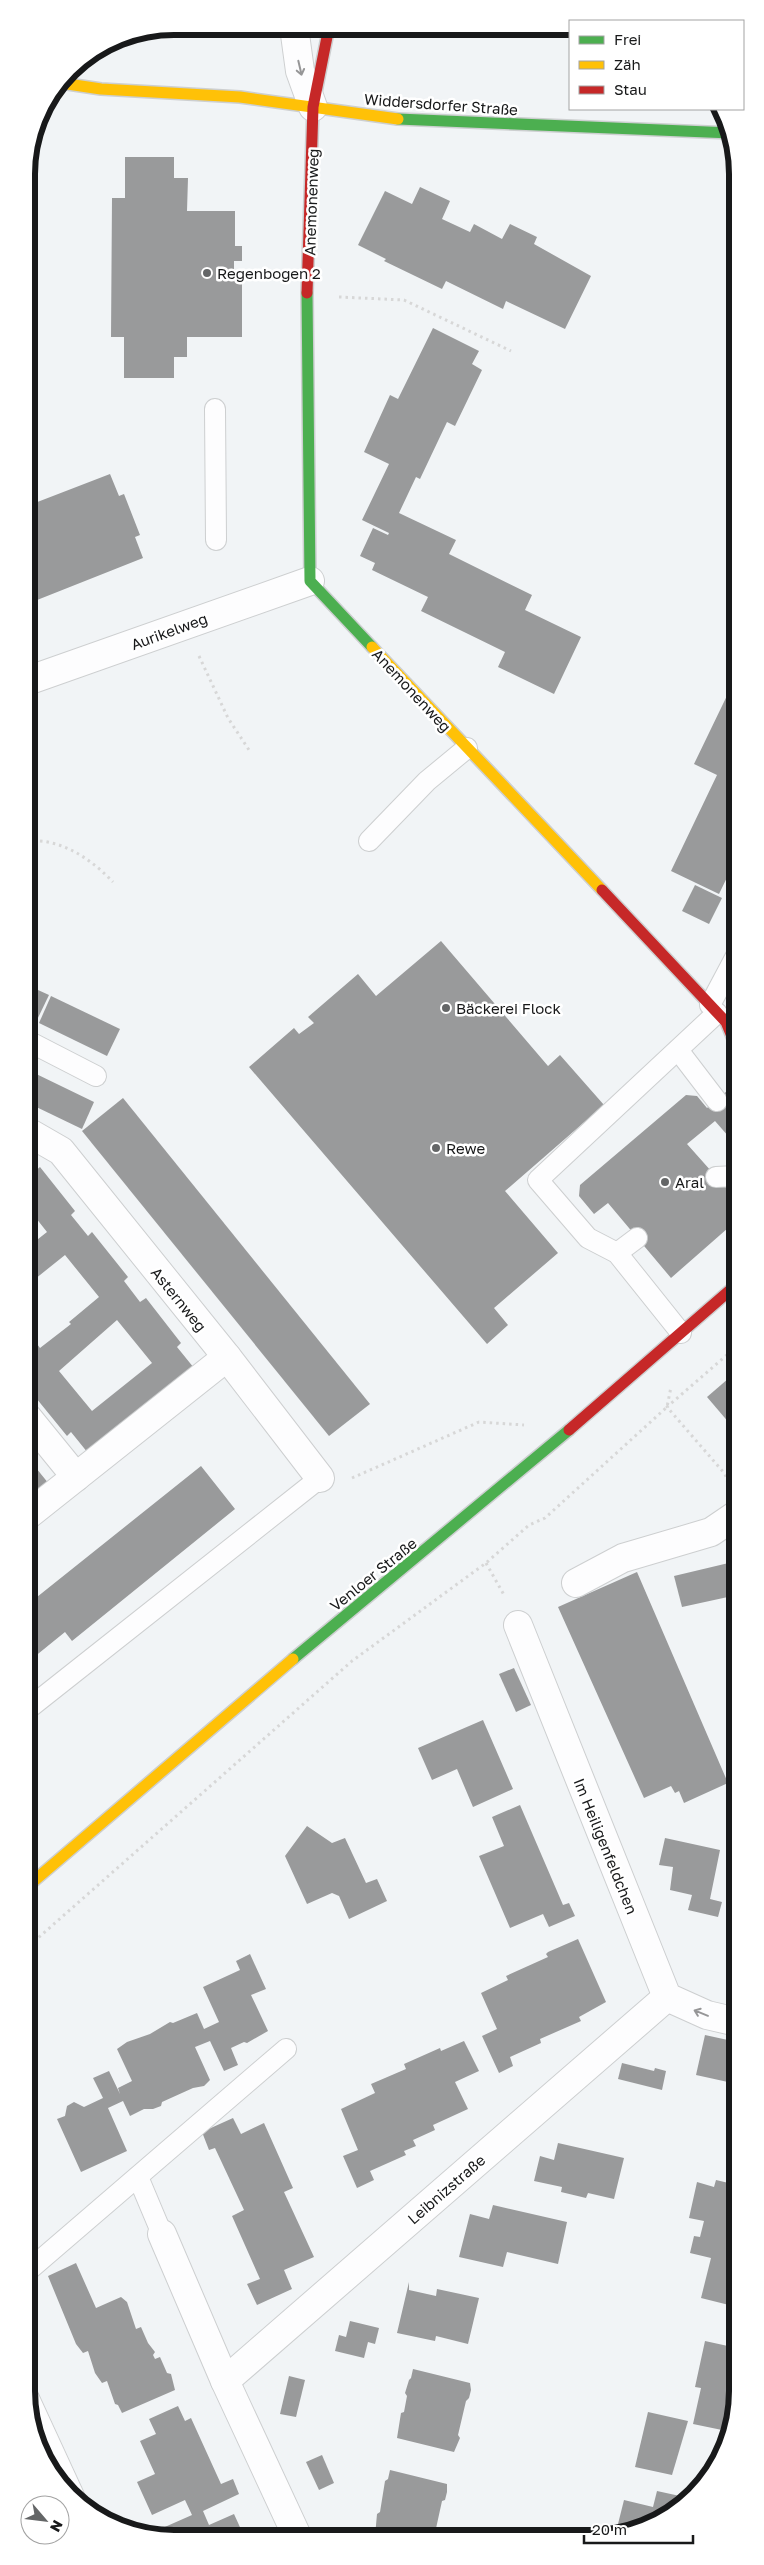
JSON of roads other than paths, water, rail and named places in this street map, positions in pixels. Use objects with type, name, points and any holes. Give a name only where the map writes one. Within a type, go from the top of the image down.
[{"type":"street","points":[[295,35],[300,71],[313,107]]},
{"type":"street","name":"Anemonenweg","points":[[327,35],[313,107],[307,296],[310,581],[725,1022]]},
{"type":"street","name":"Widdersdorfer Straße","points":[[68,84],[101,89],[240,97],[390,119],[723,133]]},
{"type":"street","name":"Aurikelweg","points":[[35,678],[310,581]]},
{"type":"street","name":"Asternweg","points":[[35,1136],[61,1151],[227,1357],[320,1478]]},
{"type":"street","name":"Venloer Straße","points":[[35,1880],[316,1639],[572,1428],[729,1291]]},
{"type":"street","points":[[35,1509],[227,1357]]},
{"type":"street","points":[[35,1427],[76,1477]]},
{"type":"street","points":[[576,1583],[623,1558],[711,1532],[729,1511]]},
{"type":"street","name":"Im Heiligenfeldchen","points":[[518,1625],[667,1997]]},
{"type":"street","points":[[667,1997],[707,2016],[729,2020]]},
{"type":"street","name":"Leibnizstraße","points":[[225,2381],[667,1997]]},
{"type":"street","points":[[162,2234],[225,2381],[294,2530]]},
{"type":"lane","points":[[215,409],[216,540]]},
{"type":"lane","points":[[369,841],[427,781],[468,748]]},
{"type":"lane","points":[[681,1333],[618,1253],[588,1238],[538,1180],[678,1050],[725,1022],[729,998]]},
{"type":"lane","points":[[35,1045],[96,1076]]},
{"type":"lane","points":[[678,1050],[717,1101]]},
{"type":"lane","points":[[618,1253],[637,1238]]},
{"type":"lane","points":[[35,1702],[320,1478]]},
{"type":"lane","points":[[35,2265],[286,2049]]},
{"type":"lane","points":[[138,2177],[162,2234]]},
{"type":"lane","points":[[38,2417],[66,2478]]},
{"type":"place","name":"Regenbogen 2","points":[[207,273]]},
{"type":"place","name":"Bäckerei Flock","points":[[446,1008]]},
{"type":"place","name":"Rewe","points":[[436,1148]]},
{"type":"place","name":"Aral","points":[[665,1182]]}]
